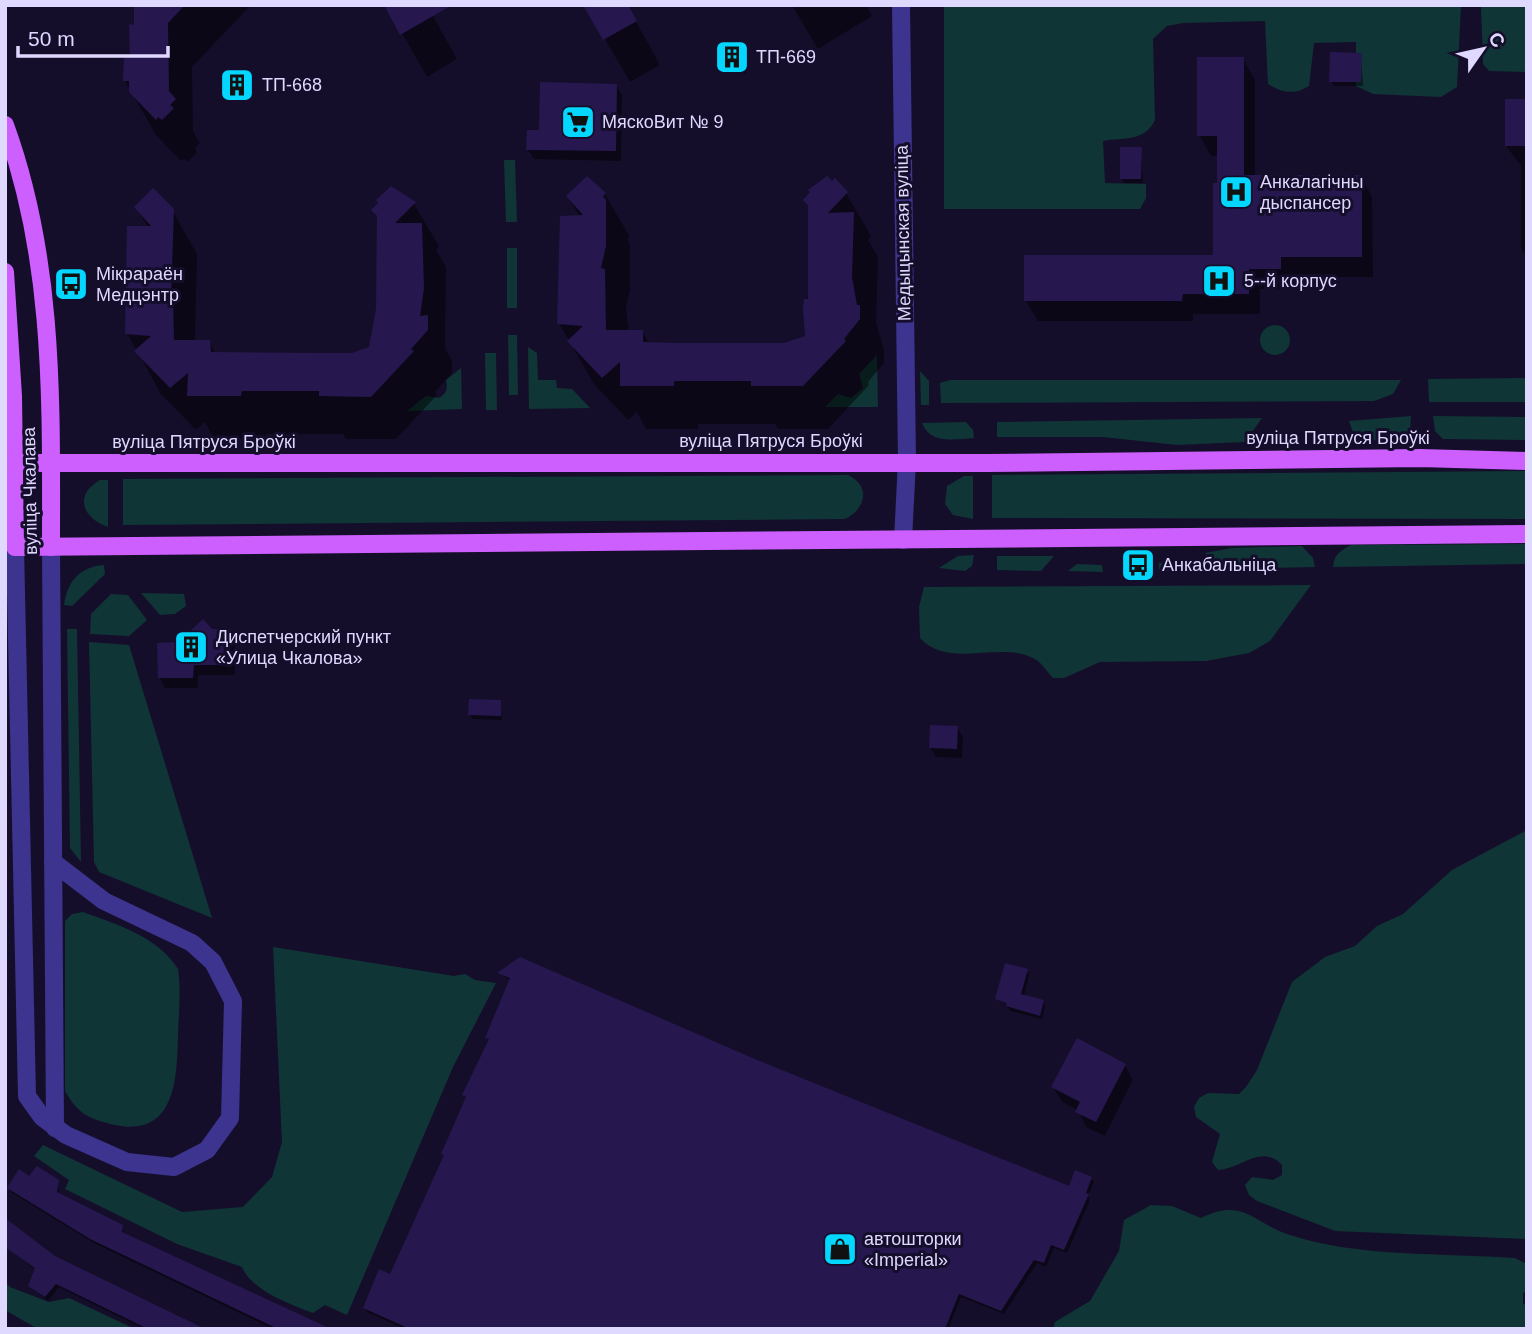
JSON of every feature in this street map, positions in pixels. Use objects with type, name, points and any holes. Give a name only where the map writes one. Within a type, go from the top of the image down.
[{"type":"main road","name":"вуліца Чкалава","points":[[5,125],[36,226],[44,287],[51,463],[51,547]]},
{"type":"main road","name":"вуліца Чкалава","points":[[5,272],[15,463],[15,547]]},
{"type":"main road","name":"вуліца Пятруся Броўкі","points":[[15,463],[1406,458],[1527,461]]},
{"type":"main road","points":[[15,547],[1527,534]]},
{"type":"street","name":"Медыцынская вуліца","points":[[901,5],[907,461],[903,540]]},
{"type":"street","name":"вуліца Чкалава","points":[[15,547],[27,1096],[41,1117],[55,1128],[127,1162],[174,1167],[206,1150],[230,1118],[233,1001],[213,962],[192,943],[104,901],[53,862]]},
{"type":"street","name":"вуліца Чкалава","points":[[51,547],[55,1128]]},
{"type":"green space","points":[[944,5],[1461,5],[1457,87],[1441,97],[1373,94],[1356,86],[1356,42],[1314,43],[1309,86],[1294,92],[1283,91],[1268,84],[1265,21],[1183,23],[1167,26],[1153,39],[1155,120],[1146,132],[1140,135],[1103,141],[1105,183],[1146,184],[1146,198],[1140,209],[944,209]]},
{"type":"green space","points":[[1481,5],[1527,5],[1527,72],[1489,71],[1483,64]]},
{"type":"green space","points":[[504,160],[515,160],[517,222],[506,222]]},
{"type":"green space","points":[[507,248],[517,248],[517,308],[507,308]]},
{"type":"green space","points":[[1275,325],[1286,329],[1290,340],[1286,351],[1275,355],[1264,351],[1260,340],[1264,329]]},
{"type":"green space","points":[[508,335],[517,335],[518,395],[509,395]]},
{"type":"green space","points":[[528,347],[537,353],[538,380],[556,380],[557,388],[572,389],[590,408],[529,409]]},
{"type":"green space","points":[[485,353],[496,353],[497,410],[486,410]]},
{"type":"green space","points":[[877,355],[878,407],[825,407],[838,394],[851,398],[863,388],[859,374]]},
{"type":"green space","points":[[461,368],[462,409],[407,411],[426,396],[442,396],[447,386],[446,380]]},
{"type":"green space","points":[[920,371],[929,381],[929,405],[921,405]]},
{"type":"green space","points":[[1527,378],[1527,402],[1429,402],[1428,379]]},
{"type":"green space","points":[[950,380],[1401,380],[1393,394],[1374,401],[941,403],[940,383]]},
{"type":"green space","points":[[1411,416],[1410,431],[1400,438],[1361,441],[1354,435],[1349,421]]},
{"type":"green space","points":[[1433,416],[1527,417],[1527,440],[1443,439],[1435,431]]},
{"type":"green space","points":[[1262,418],[1245,442],[1177,445],[1103,437],[997,437],[997,422]]},
{"type":"green space","points":[[966,422],[973,430],[974,438],[937,438],[926,430],[922,423]]},
{"type":"green space","points":[[1527,471],[1527,519],[992,518],[992,475]]},
{"type":"green space","points":[[848,475],[860,485],[863,497],[858,509],[845,519],[123,525],[123,479]]},
{"type":"green space","points":[[964,476],[973,476],[973,519],[953,515],[945,504],[947,486]]},
{"type":"green space","points":[[100,480],[108,480],[108,527],[92,518],[84,506],[86,493]]},
{"type":"green space","points":[[1527,544],[1527,564],[1333,567],[1338,553],[1351,545]]},
{"type":"green space","points":[[1302,546],[1313,558],[1315,567],[1220,569],[1205,553],[1232,548]]},
{"type":"green space","points":[[974,555],[972,566],[965,571],[939,568],[958,556]]},
{"type":"green space","points":[[997,556],[1054,556],[1041,571],[997,570]]},
{"type":"green space","points":[[1185,562],[1192,569],[1159,571],[1159,563]]},
{"type":"green space","points":[[1077,564],[1102,565],[1103,572],[1068,571]]},
{"type":"green space","points":[[104,565],[105,574],[72,606],[64,605],[71,583],[81,572]]},
{"type":"green space","points":[[1311,585],[1270,641],[1249,653],[1206,661],[1100,662],[1064,678],[1053,678],[1038,661],[1025,655],[1010,652],[947,652],[932,648],[920,638],[919,607],[924,587]]},
{"type":"green space","points":[[141,593],[184,594],[186,606],[175,614],[160,615]]},
{"type":"green space","points":[[111,594],[128,595],[147,620],[129,636],[90,634],[91,614]]},
{"type":"green space","points":[[67,629],[77,629],[81,862],[70,848]]},
{"type":"green space","points":[[89,642],[129,645],[212,918],[99,872],[94,862]]},
{"type":"green space","points":[[1527,830],[1527,1239],[1335,1231],[1257,1201],[1249,1195],[1245,1185],[1252,1177],[1273,1180],[1282,1175],[1282,1165],[1274,1159],[1259,1157],[1218,1170],[1212,1162],[1220,1134],[1196,1117],[1194,1107],[1199,1098],[1208,1093],[1239,1094],[1246,1087],[1257,1070],[1292,982],[1325,957],[1355,946],[1377,926],[1403,914],[1452,870]]},
{"type":"green space","points":[[83,912],[148,940],[178,969],[179,1009],[174,1084],[162,1113],[151,1122],[135,1127],[91,1118],[75,1105],[65,1091],[65,921],[72,914]]},
{"type":"green space","points":[[273,947],[454,976],[465,974],[475,980],[496,983],[453,1067],[347,1315],[325,1305],[313,1313],[273,1296],[254,1283],[242,1267],[177,1244],[65,1189],[69,1180],[34,1156],[43,1145],[182,1212],[243,1207],[272,1177],[282,1142]]},
{"type":"green space","points":[[1151,1205],[1172,1206],[1201,1218],[1216,1212],[1238,1211],[1290,1235],[1343,1247],[1401,1253],[1515,1258],[1527,1264],[1527,1291],[1523,1293],[1523,1304],[1527,1305],[1527,1329],[1053,1329],[1055,1322],[1090,1301],[1119,1251],[1124,1220]]},
{"type":"green space","points":[[5,1282],[10,1287],[49,1302],[69,1298],[135,1329],[38,1329],[5,1310]]},
{"type":"building","points":[[134,5],[185,5],[168,23],[169,91],[176,99],[170,105],[174,108],[162,120],[158,117],[156,120],[129,92],[129,81],[123,81],[124,58],[130,58],[129,24],[134,25]]},
{"type":"building","points":[[384,5],[452,5],[400,35]]},
{"type":"building","points":[[583,5],[628,5],[637,21],[603,40]]},
{"type":"building","name":"ТП-669","points":[[720,45],[745,45],[744,70],[719,69]]},
{"type":"building","points":[[1330,52],[1362,53],[1361,82],[1329,82]]},
{"type":"building","points":[[1197,57],[1244,57],[1244,175],[1362,175],[1362,257],[1281,257],[1281,269],[1249,269],[1249,294],[1183,294],[1182,301],[1024,301],[1024,255],[1213,255],[1213,183],[1217,183],[1217,136],[1197,136]]},
{"type":"building","name":"ТП-668","points":[[227,75],[247,75],[247,95],[227,95]]},
{"type":"building","name":"МяскоВит № 9","points":[[540,82],[617,84],[616,151],[526,150],[527,130],[539,130]]},
{"type":"building","points":[[1505,99],[1527,99],[1527,146],[1505,146]]},
{"type":"building","points":[[1120,147],[1142,147],[1141,179],[1120,179]]},
{"type":"building","points":[[587,176],[606,193],[603,196],[606,200],[606,246],[601,268],[605,269],[606,330],[643,330],[643,342],[674,343],[784,343],[805,336],[803,308],[804,299],[808,299],[808,205],[803,200],[810,192],[808,190],[827,176],[832,181],[835,178],[848,192],[828,213],[854,212],[852,277],[857,305],[860,305],[860,319],[844,339],[846,341],[803,386],[751,386],[751,381],[674,381],[674,386],[620,386],[620,362],[602,378],[567,341],[583,326],[557,324],[560,216],[583,215],[566,196]]},
{"type":"building","points":[[391,186],[416,202],[395,223],[422,223],[424,288],[420,316],[428,315],[428,330],[411,349],[414,351],[371,397],[319,396],[319,391],[242,391],[241,396],[187,396],[188,373],[170,388],[134,351],[151,336],[125,334],[127,226],[151,226],[134,207],[153,188],[174,209],[171,300],[174,340],[210,340],[211,352],[352,353],[369,347],[376,309],[377,216],[371,210],[378,203],[376,200]]},
{"type":"building","name":"Диспетчерский пункт «Улица Чкалова»","points":[[203,619],[212,629],[230,629],[230,665],[194,665],[193,678],[158,678],[157,643],[179,642]]},
{"type":"building","points":[[469,699],[501,700],[501,716],[468,715]]},
{"type":"building","points":[[930,725],[958,726],[957,749],[929,748]]},
{"type":"building","points":[[520,957],[757,1060],[1069,1186],[1075,1170],[1092,1177],[1086,1193],[1089,1194],[1064,1250],[1051,1245],[1044,1263],[1034,1260],[1001,1311],[959,1294],[945,1329],[410,1329],[363,1308],[379,1269],[390,1274],[444,1155],[441,1154],[466,1097],[462,1095],[489,1039],[485,1038],[510,978],[497,973]]},
{"type":"building","points":[[1005,963],[1028,969],[1021,994],[1044,1000],[1040,1016],[1006,1006],[1007,1003],[995,999]]},
{"type":"building","points":[[1077,1038],[1126,1064],[1096,1122],[1075,1112],[1080,1102],[1051,1087]]},
{"type":"building","points":[[37,1166],[59,1180],[57,1192],[123,1225],[122,1232],[331,1329],[278,1329],[90,1239],[7,1188],[19,1169],[29,1176]]},
{"type":"building","points":[[5,1218],[55,1256],[205,1329],[148,1329],[56,1284],[45,1297],[28,1286],[35,1268],[5,1247]]},
{"type":"place","name":"ТП-669","points":[[732,57]]},
{"type":"place","name":"ТП-668","points":[[237,85]]},
{"type":"place","name":"МяскоВит № 9","points":[[578,122]]},
{"type":"place","name":"Анкалагічны дыспансер","points":[[1236,192]]},
{"type":"place","name":"5--й корпус","points":[[1219,281]]},
{"type":"place","name":"Мікрараён Медцэнтр","points":[[71,284]]},
{"type":"place","name":"Анкабальніца","points":[[1138,565]]},
{"type":"place","name":"Диспетчерский пункт «Улица Чкалова»","points":[[191,647]]},
{"type":"place","name":"автошторки «Imperial»","points":[[840,1249]]}]
